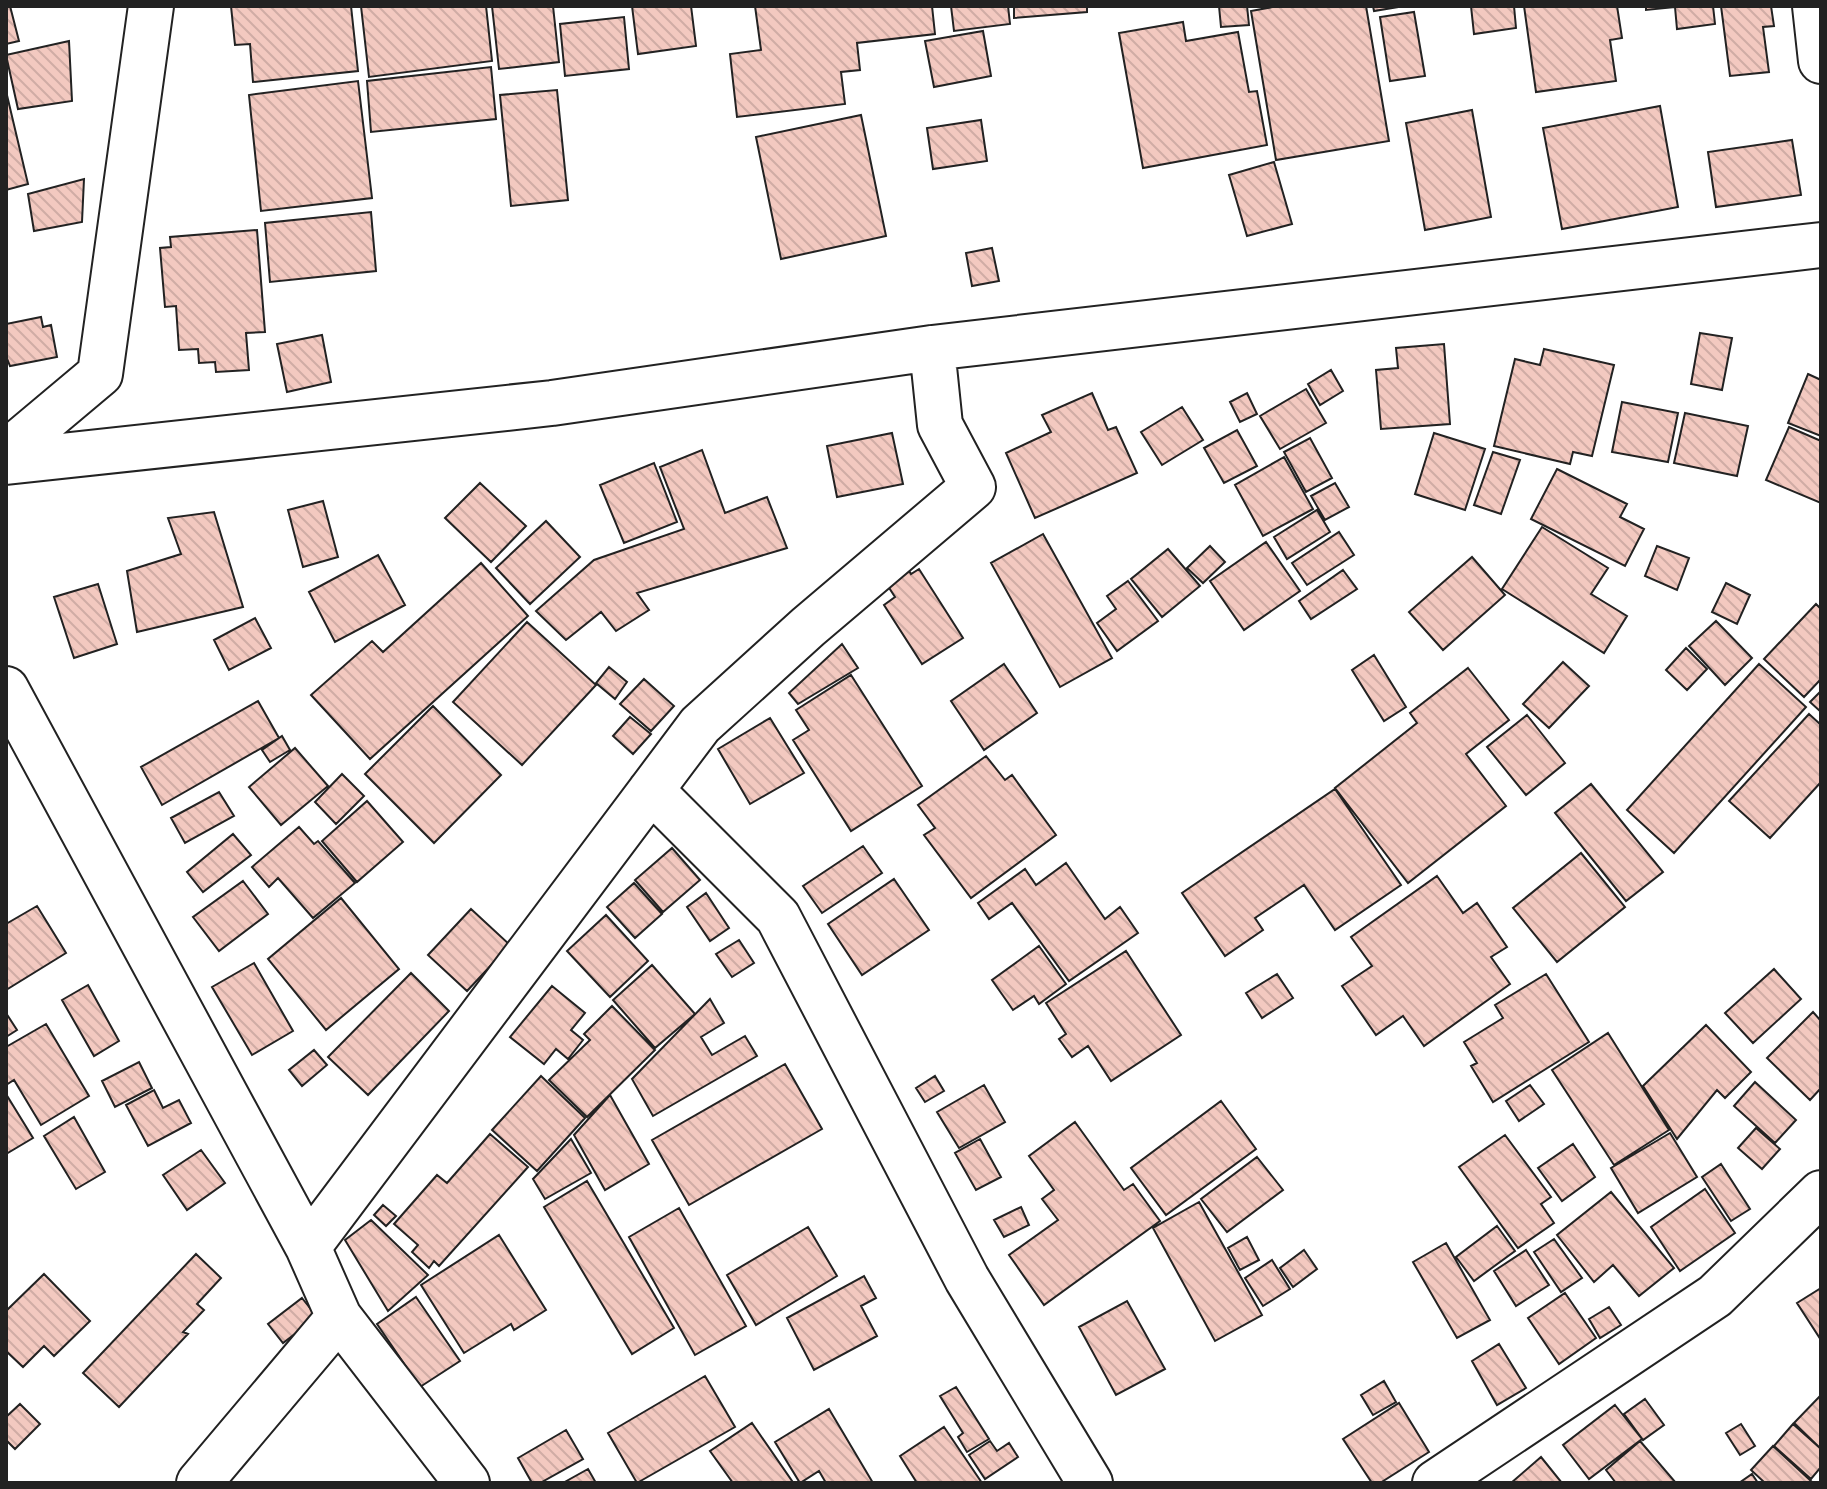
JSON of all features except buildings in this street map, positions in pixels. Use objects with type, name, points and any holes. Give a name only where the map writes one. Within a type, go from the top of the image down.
[{"type":"street","points":[[6,453],[100,374],[151,6]]},
{"type":"street","points":[[1815,6],[1821,61]]},
{"type":"street","points":[[6,462],[552,403],[932,348],[1821,245]]},
{"type":"street","points":[[308,1247],[700,725],[808,627],[973,487],[940,425],[932,348]]},
{"type":"street","points":[[6,689],[308,1247],[339,1317],[467,1483]]},
{"type":"street","points":[[651,790],[778,917],[967,1279],[1090,1483]]},
{"type":"street","points":[[1435,1483],[1715,1296],[1821,1193]]},
{"type":"street","points":[[199,1483],[339,1317]]}]
